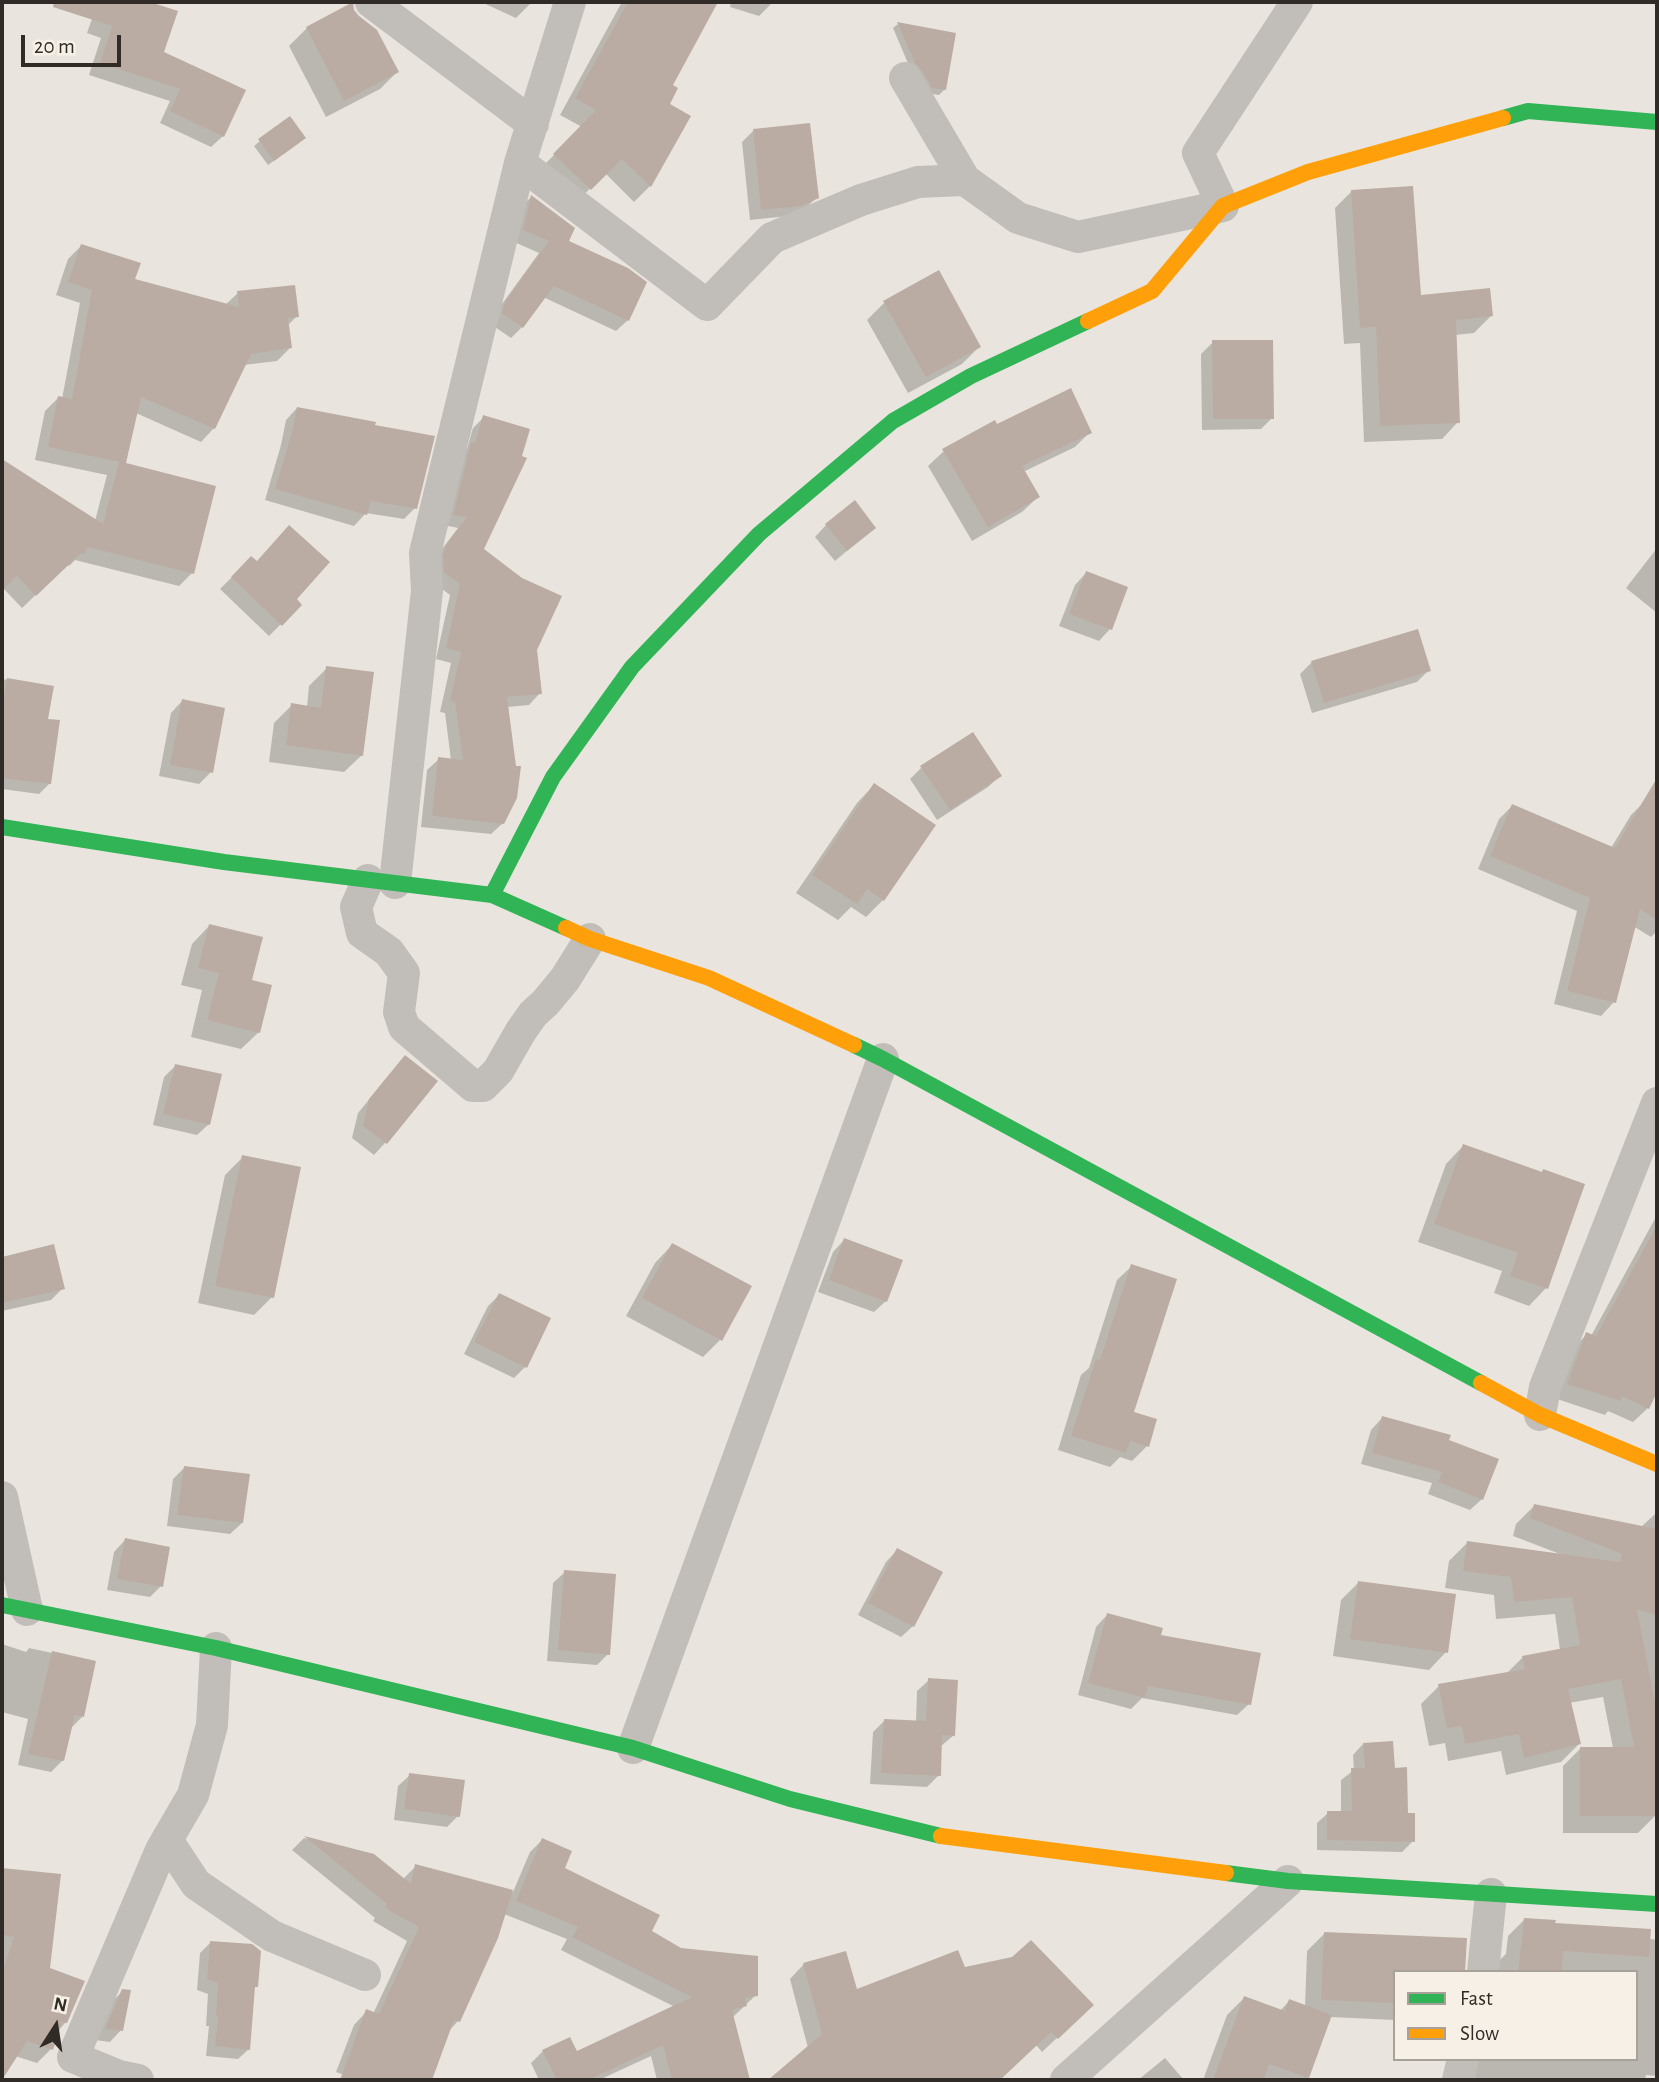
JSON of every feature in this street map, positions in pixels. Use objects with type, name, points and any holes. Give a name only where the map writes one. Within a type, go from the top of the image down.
[{"type":"street","points":[[371,2],[533,124]]},
{"type":"street","points":[[570,2],[520,163],[425,552],[427,591],[382,882],[356,907],[362,933],[389,952],[404,973],[399,1013],[404,1027],[472,1086],[483,1086],[498,1071],[521,1031],[565,979],[590,939]]},
{"type":"street","points":[[1223,206],[1198,153],[1297,2]]},
{"type":"street","points":[[905,78],[965,180],[1018,218],[1078,237],[1223,206],[1308,173],[1528,111],[1657,122]]},
{"type":"street","points":[[520,163],[707,305],[772,238],[861,200],[918,182],[965,180]]},
{"type":"street","points":[[492,895],[553,777],[632,667],[759,534],[892,421],[971,376],[1152,291],[1223,206]]},
{"type":"street","points":[[2,827],[224,862],[492,895],[590,939],[709,978],[883,1059],[1541,1415],[1657,1464]]},
{"type":"street","points":[[633,1748],[883,1059]]},
{"type":"street","points":[[1541,1415],[1545,1387],[1657,1103]]},
{"type":"street","points":[[2,1497],[15,1608],[216,1648],[633,1748],[790,1799],[938,1836],[1288,1881],[1657,1904]]},
{"type":"street","points":[[138,2080],[119,2076],[73,2057],[161,1850],[193,1795],[212,1725],[216,1648]]},
{"type":"street","points":[[167,1840],[196,1884],[272,1936],[365,1975]]},
{"type":"street","points":[[1066,2080],[1288,1881]]},
{"type":"street","points":[[1483,1970],[1491,1894]]},
{"type":"street","points":[[1458,2080],[1463,2061]]},
{"type":"building","points":[[54,2],[150,2],[178,11],[164,52],[246,90],[224,137],[170,111],[180,89],[100,63],[112,26],[53,7]]},
{"type":"building","points":[[353,2],[354,10],[359,16],[377,30],[399,72],[344,101],[306,27]]},
{"type":"building","points":[[628,2],[718,2],[673,85],[678,88],[670,104],[691,116],[651,187],[622,159],[591,190],[553,154],[596,110],[575,98]]},
{"type":"building","points":[[897,22],[956,33],[946,90],[932,88],[915,63]]},
{"type":"building","points":[[290,116],[306,138],[274,161],[258,139]]},
{"type":"building","points":[[810,123],[819,198],[801,206],[761,210],[753,129]]},
{"type":"building","points":[[1413,186],[1421,295],[1490,288],[1493,316],[1456,320],[1460,423],[1380,426],[1376,327],[1360,328],[1351,190]]},
{"type":"building","points":[[531,195],[575,228],[569,241],[628,268],[647,282],[629,321],[554,286],[523,328],[502,313],[505,302],[549,241],[523,230]]},
{"type":"building","points":[[81,244],[141,263],[135,279],[239,307],[237,291],[295,285],[299,317],[288,318],[292,348],[251,354],[215,429],[141,397],[126,463],[216,486],[194,574],[88,547],[84,554],[81,553],[36,596],[17,576],[2,590],[2,459],[103,524],[119,462],[48,447],[58,396],[72,399],[92,290],[68,282]]},
{"type":"building","points":[[939,270],[981,347],[926,377],[883,301]]},
{"type":"building","points":[[1212,340],[1273,340],[1274,419],[1213,419]]},
{"type":"building","points":[[1071,388],[1092,433],[1022,466],[1040,497],[988,527],[942,449],[995,420],[997,424]]},
{"type":"building","points":[[297,407],[435,436],[417,509],[371,501],[367,515],[275,489]]},
{"type":"building","points":[[483,415],[530,429],[522,456],[527,458],[484,549],[522,578],[562,596],[537,650],[542,694],[507,697],[516,766],[521,766],[517,798],[504,824],[432,816],[438,757],[463,760],[455,702],[450,701],[461,652],[446,648],[460,584],[444,572],[443,555],[446,545],[467,517],[453,515],[471,442],[475,443]]},
{"type":"building","points":[[855,500],[876,528],[847,551],[825,524]]},
{"type":"building","points":[[289,525],[330,562],[297,599],[302,605],[282,626],[231,577],[251,556],[257,561]]},
{"type":"building","points":[[1086,571],[1128,587],[1112,630],[1069,614]]},
{"type":"building","points":[[1418,629],[1431,671],[1324,703],[1311,661]]},
{"type":"building","points":[[326,666],[374,672],[363,756],[286,745],[291,703],[321,708]]},
{"type":"building","points":[[7,678],[54,686],[48,719],[60,720],[51,784],[2,778],[2,713]]},
{"type":"building","points":[[182,699],[225,708],[213,773],[170,765]]},
{"type":"building","points":[[973,732],[1002,776],[950,810],[920,766]]},
{"type":"building","points":[[1657,778],[1657,920],[1640,909],[1616,1003],[1567,991],[1590,898],[1490,856],[1512,804],[1615,848]]},
{"type":"building","points":[[874,783],[936,825],[884,901],[867,889],[857,904],[812,875]]},
{"type":"building","points":[[209,924],[263,937],[252,980],[272,985],[260,1033],[207,1020],[219,973],[198,968]]},
{"type":"building","points":[[405,1055],[438,1081],[387,1144],[363,1126],[369,1099]]},
{"type":"building","points":[[175,1064],[222,1074],[210,1125],[163,1114]]},
{"type":"building","points":[[1463,1144],[1585,1184],[1548,1289],[1510,1276],[1518,1253],[1434,1224]]},
{"type":"building","points":[[242,1155],[301,1167],[274,1298],[215,1286]]},
{"type":"building","points":[[1657,1225],[1657,1392],[1649,1409],[1622,1396],[1621,1401],[1567,1384],[1586,1332],[1596,1336]]},
{"type":"building","points":[[844,1238],[903,1260],[887,1302],[829,1280]]},
{"type":"building","points":[[672,1243],[752,1286],[722,1341],[642,1298]]},
{"type":"building","points":[[54,1244],[65,1289],[2,1303],[2,1257]]},
{"type":"building","points":[[1131,1264],[1177,1279],[1134,1412],[1157,1419],[1149,1447],[1130,1441],[1126,1453],[1071,1436],[1096,1359],[1100,1360]]},
{"type":"building","points":[[499,1293],[551,1318],[527,1368],[474,1342]]},
{"type":"building","points":[[1382,1416],[1451,1435],[1449,1440],[1499,1459],[1483,1500],[1438,1482],[1442,1472],[1372,1453]]},
{"type":"building","points":[[184,1466],[250,1474],[243,1523],[177,1515]]},
{"type":"building","points":[[1534,1504],[1657,1529],[1657,1616],[1637,1609],[1657,1715],[1657,1816],[1580,1816],[1580,1747],[1634,1747],[1621,1679],[1568,1689],[1581,1744],[1524,1758],[1519,1734],[1465,1744],[1462,1726],[1447,1728],[1438,1684],[1525,1669],[1522,1656],[1580,1645],[1572,1597],[1514,1602],[1511,1577],[1463,1571],[1467,1541],[1620,1562],[1622,1554],[1530,1518]]},
{"type":"building","points":[[125,1538],[170,1547],[163,1587],[117,1579]]},
{"type":"building","points":[[897,1548],[943,1572],[914,1627],[868,1603]]},
{"type":"building","points":[[564,1570],[616,1574],[610,1655],[558,1650]]},
{"type":"building","points":[[1358,1581],[1456,1594],[1448,1653],[1350,1639]]},
{"type":"building","points":[[1107,1613],[1163,1628],[1161,1635],[1261,1653],[1251,1705],[1148,1686],[1145,1698],[1088,1683]]},
{"type":"building","points":[[52,1651],[96,1661],[84,1717],[75,1715],[64,1761],[28,1754]]},
{"type":"building","points":[[928,1678],[958,1680],[955,1736],[942,1735],[941,1776],[881,1773],[884,1719],[926,1721]]},
{"type":"building","points":[[1393,1741],[1395,1768],[1407,1767],[1408,1813],[1415,1813],[1415,1842],[1327,1840],[1327,1811],[1352,1811],[1351,1768],[1365,1768],[1363,1743]]},
{"type":"building","points":[[409,1773],[465,1780],[460,1817],[404,1809]]},
{"type":"building","points":[[304,1836],[374,1854],[411,1884],[415,1864],[513,1890],[498,1938],[460,2022],[454,2020],[432,2080],[340,2080],[366,2009],[379,2014],[419,1927],[385,1908],[387,1904]]},
{"type":"building","points":[[542,1838],[572,1851],[565,1868],[660,1915],[652,1931],[681,1948],[758,1956],[758,1996],[745,1998],[747,2006],[732,2010],[750,2080],[672,2080],[663,2045],[588,2080],[557,2080],[542,2050],[570,2037],[577,2051],[692,1997],[572,1937],[578,1927],[516,1901]]},
{"type":"building","points":[[2,1868],[61,1874],[50,1968],[85,1981],[67,2023],[62,2022],[53,2050],[27,2041],[2,2080],[2,1974],[14,1937],[2,1935]]},
{"type":"building","points":[[1524,1918],[1556,1920],[1555,1923],[1651,1929],[1649,1957],[1563,1951],[1562,1970],[1518,1970]]},
{"type":"building","points":[[1324,1932],[1467,1938],[1465,1970],[1393,1970],[1393,2003],[1321,2000]]},
{"type":"building","points":[[1031,1940],[1094,2005],[1058,2039],[1051,2032],[1000,2080],[768,2080],[822,2034],[803,1963],[846,1951],[857,1989],[958,1950],[965,1967],[1012,1957]]},
{"type":"building","points":[[210,1941],[252,1944],[261,1951],[250,2050],[215,2046],[218,1983],[207,1979]]},
{"type":"building","points":[[122,1989],[131,1990],[123,2031],[105,2029]]},
{"type":"building","points":[[1244,1996],[1285,2011],[1289,1999],[1332,2015],[1309,2078],[1269,2064],[1264,2080],[1213,2080]]},
{"type":"traffic: fast","points":[[1503,118],[1528,111],[1657,122]]},
{"type":"traffic: fast","points":[[492,895],[553,777],[632,667],[759,534],[893,421],[971,376],[1088,321]]},
{"type":"traffic: fast","points":[[2,827],[224,862],[492,895],[566,928]]},
{"type":"traffic: fast","points":[[854,1045],[1481,1383]]},
{"type":"traffic: fast","points":[[2,1605],[216,1648],[633,1748],[790,1799],[941,1836]]},
{"type":"traffic: fast","points":[[1226,1873],[1288,1881],[1657,1904]]},
{"type":"traffic: slow","points":[[1088,321],[1152,291],[1223,206],[1308,172],[1503,118]]},
{"type":"traffic: slow","points":[[566,928],[590,939],[709,978],[854,1045]]},
{"type":"traffic: slow","points":[[1481,1383],[1540,1415],[1657,1464]]},
{"type":"traffic: slow","points":[[941,1836],[1226,1873]]}]
